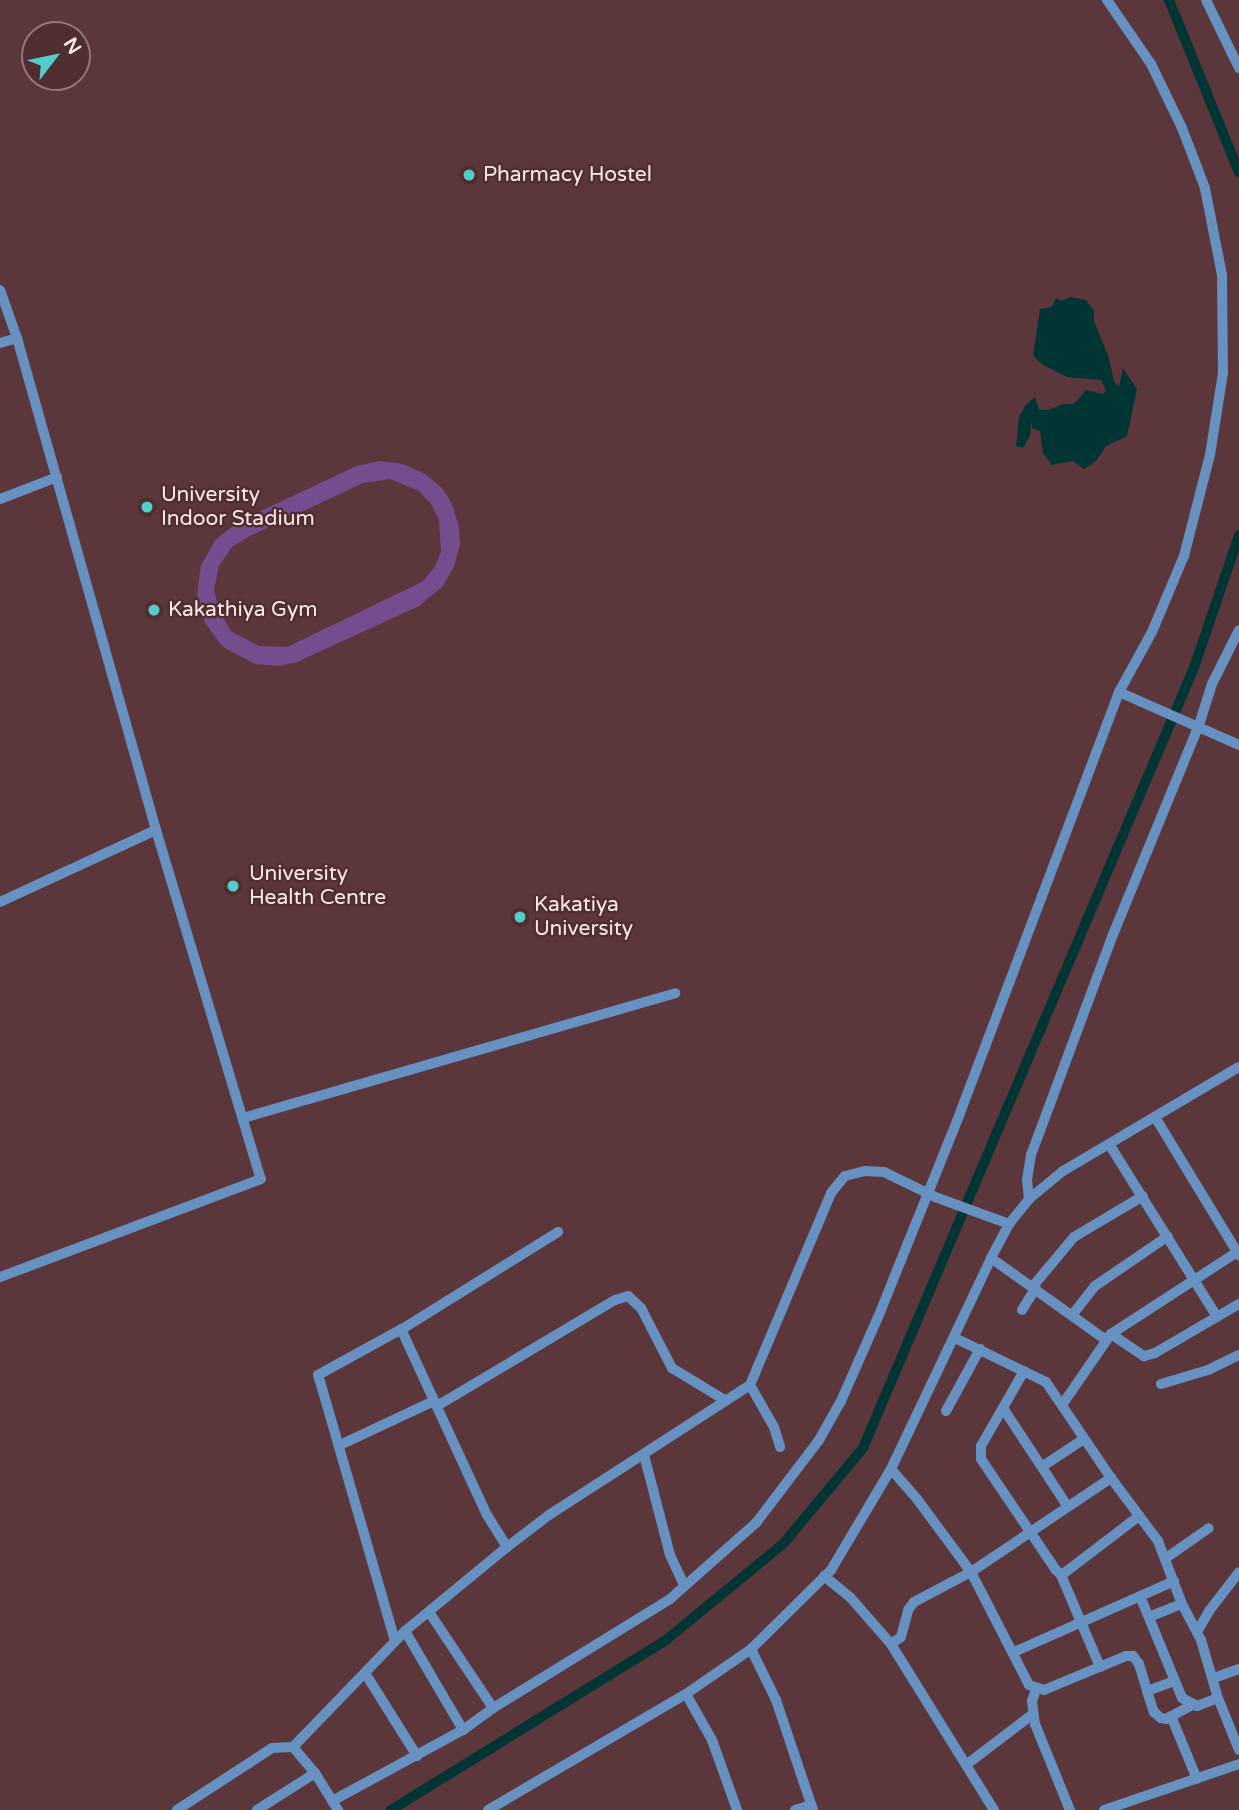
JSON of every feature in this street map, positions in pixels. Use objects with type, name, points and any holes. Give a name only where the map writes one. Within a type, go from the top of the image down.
[{"type":"street","points":[[293,1747],[315,1773],[336,1807],[635,1623],[670,1599],[756,1523],[819,1440],[841,1401],[931,1195],[1119,692],[1152,632],[1184,556],[1207,468],[1223,373],[1222,275],[1205,188],[1182,128],[1151,64],[1107,0]]},
{"type":"street","points":[[1206,0],[1224,31],[1239,68]]},
{"type":"street","points":[[0,290],[17,338],[156,830],[261,1179],[0,1277]]},
{"type":"street","points":[[0,343],[17,338]]},
{"type":"street","points":[[0,499],[57,477]]},
{"type":"street","points":[[1029,1199],[1027,1181],[1031,1155],[1112,937],[1196,723],[1239,630]]},
{"type":"street","points":[[1119,692],[1196,723],[1238,745]]},
{"type":"street","points":[[0,902],[156,830]]},
{"type":"street","points":[[243,1118],[675,993]]},
{"type":"street","points":[[488,1810],[686,1694],[751,1649],[824,1576],[891,1469],[991,1258],[1009,1224],[1029,1199],[1063,1171],[1239,1067]]},
{"type":"street","points":[[1062,1405],[1109,1337],[1239,1253],[1155,1117]]},
{"type":"street","points":[[1109,1144],[1217,1317]]},
{"type":"street","points":[[177,1810],[272,1748],[293,1747],[405,1631],[548,1514],[750,1385],[831,1193],[845,1176],[865,1171],[884,1172],[931,1195],[1009,1224]]},
{"type":"street","points":[[1021,1310],[1035,1287],[1074,1237],[1143,1196]]},
{"type":"street","points":[[395,1641],[318,1375],[401,1329],[558,1232]]},
{"type":"street","points":[[1073,1314],[1095,1286],[1168,1236]]},
{"type":"street","points":[[991,1258],[1073,1314],[1144,1356],[1239,1304]]},
{"type":"street","points":[[340,1445],[435,1403],[615,1300],[628,1296],[641,1308],[672,1368],[726,1401]]},
{"type":"street","points":[[401,1329],[487,1515],[507,1547]]},
{"type":"street","points":[[955,1338],[1046,1382],[1139,1516],[1166,1558],[1182,1604],[1197,1632],[1214,1678],[1218,1698],[1239,1750]]},
{"type":"street","points":[[946,1411],[980,1349]]},
{"type":"street","points":[[1161,1384],[1208,1370],[1239,1355]]},
{"type":"street","points":[[1024,1371],[981,1446],[981,1459],[1061,1575],[1100,1667]]},
{"type":"street","points":[[750,1385],[774,1427],[780,1447]]},
{"type":"street","points":[[1003,1408],[1068,1507]]},
{"type":"street","points":[[1043,1466],[1084,1439]]},
{"type":"street","points":[[644,1455],[670,1555],[684,1585]]},
{"type":"street","points":[[891,1469],[918,1499],[971,1572],[1014,1652],[1024,1678],[1036,1689]]},
{"type":"street","points":[[891,1644],[901,1637],[906,1629],[910,1605],[971,1572],[1111,1478]]},
{"type":"street","points":[[1061,1575],[1139,1516]]},
{"type":"street","points":[[1166,1558],[1209,1528]]},
{"type":"street","points":[[1197,1632],[1209,1611],[1239,1572]]},
{"type":"street","points":[[824,1576],[850,1597],[891,1644],[994,1810]]},
{"type":"street","points":[[1014,1652],[1174,1581]]},
{"type":"street","points":[[1140,1596],[1182,1698],[1192,1705]]},
{"type":"street","points":[[1149,1616],[1182,1604]]},
{"type":"street","points":[[429,1612],[493,1708]]},
{"type":"street","points":[[405,1631],[463,1730]]},
{"type":"street","points":[[751,1649],[776,1700],[812,1807],[795,1810]]},
{"type":"street","points":[[1036,1689],[1057,1686],[1126,1656],[1133,1657],[1139,1664],[1157,1715],[1166,1719],[1192,1705],[1218,1698]]},
{"type":"street","points":[[1214,1678],[1239,1669]]},
{"type":"street","points":[[365,1673],[417,1756]]},
{"type":"street","points":[[1147,1691],[1174,1681]]},
{"type":"street","points":[[1036,1689],[1033,1714],[1049,1764],[1070,1810]]},
{"type":"street","points":[[686,1694],[712,1740],[737,1810]]},
{"type":"street","points":[[966,1765],[1033,1714]]},
{"type":"street","points":[[1171,1716],[1197,1779]]},
{"type":"street","points":[[1104,1810],[1239,1764]]},
{"type":"street","points":[[257,1810],[315,1773]]},
{"type":"shaded area","points":[[380,461],[403,464],[425,474],[443,489],[452,504],[459,527],[460,544],[454,567],[442,587],[419,606],[297,662],[279,666],[255,664],[223,647],[205,623],[197,594],[201,565],[216,539],[240,521],[356,466]],"holes":[[[390,479],[419,491],[431,504],[439,520],[441,552],[434,568],[422,582],[287,647],[259,646],[231,631],[219,611],[214,589],[219,566],[232,547],[363,483]]]},
{"type":"water","points":[[1071,297],[1086,300],[1094,311],[1094,321],[1109,358],[1114,382],[1119,386],[1123,368],[1137,389],[1127,436],[1106,446],[1096,461],[1084,469],[1073,461],[1052,465],[1043,453],[1040,431],[1032,428],[1031,420],[1030,436],[1023,448],[1016,446],[1019,417],[1025,406],[1035,397],[1039,410],[1048,410],[1063,404],[1074,404],[1086,390],[1103,394],[1106,391],[1101,380],[1067,377],[1043,365],[1033,356],[1040,309],[1052,307],[1056,298],[1061,301]]},
{"type":"waterway","points":[[1169,0],[1239,172]]},
{"type":"waterway","points":[[391,1810],[666,1640],[783,1544],[863,1448],[1195,665],[1239,535]]},
{"type":"place","name":"Pharmacy Hostel","points":[[469,175]]},
{"type":"place","name":"University Indoor Stadium","points":[[147,507]]},
{"type":"place","name":"Kakathiya Gym","points":[[154,610]]},
{"type":"place","name":"University Health Centre","points":[[233,886]]},
{"type":"place","name":"Kakatiya University","points":[[520,917]]}]
